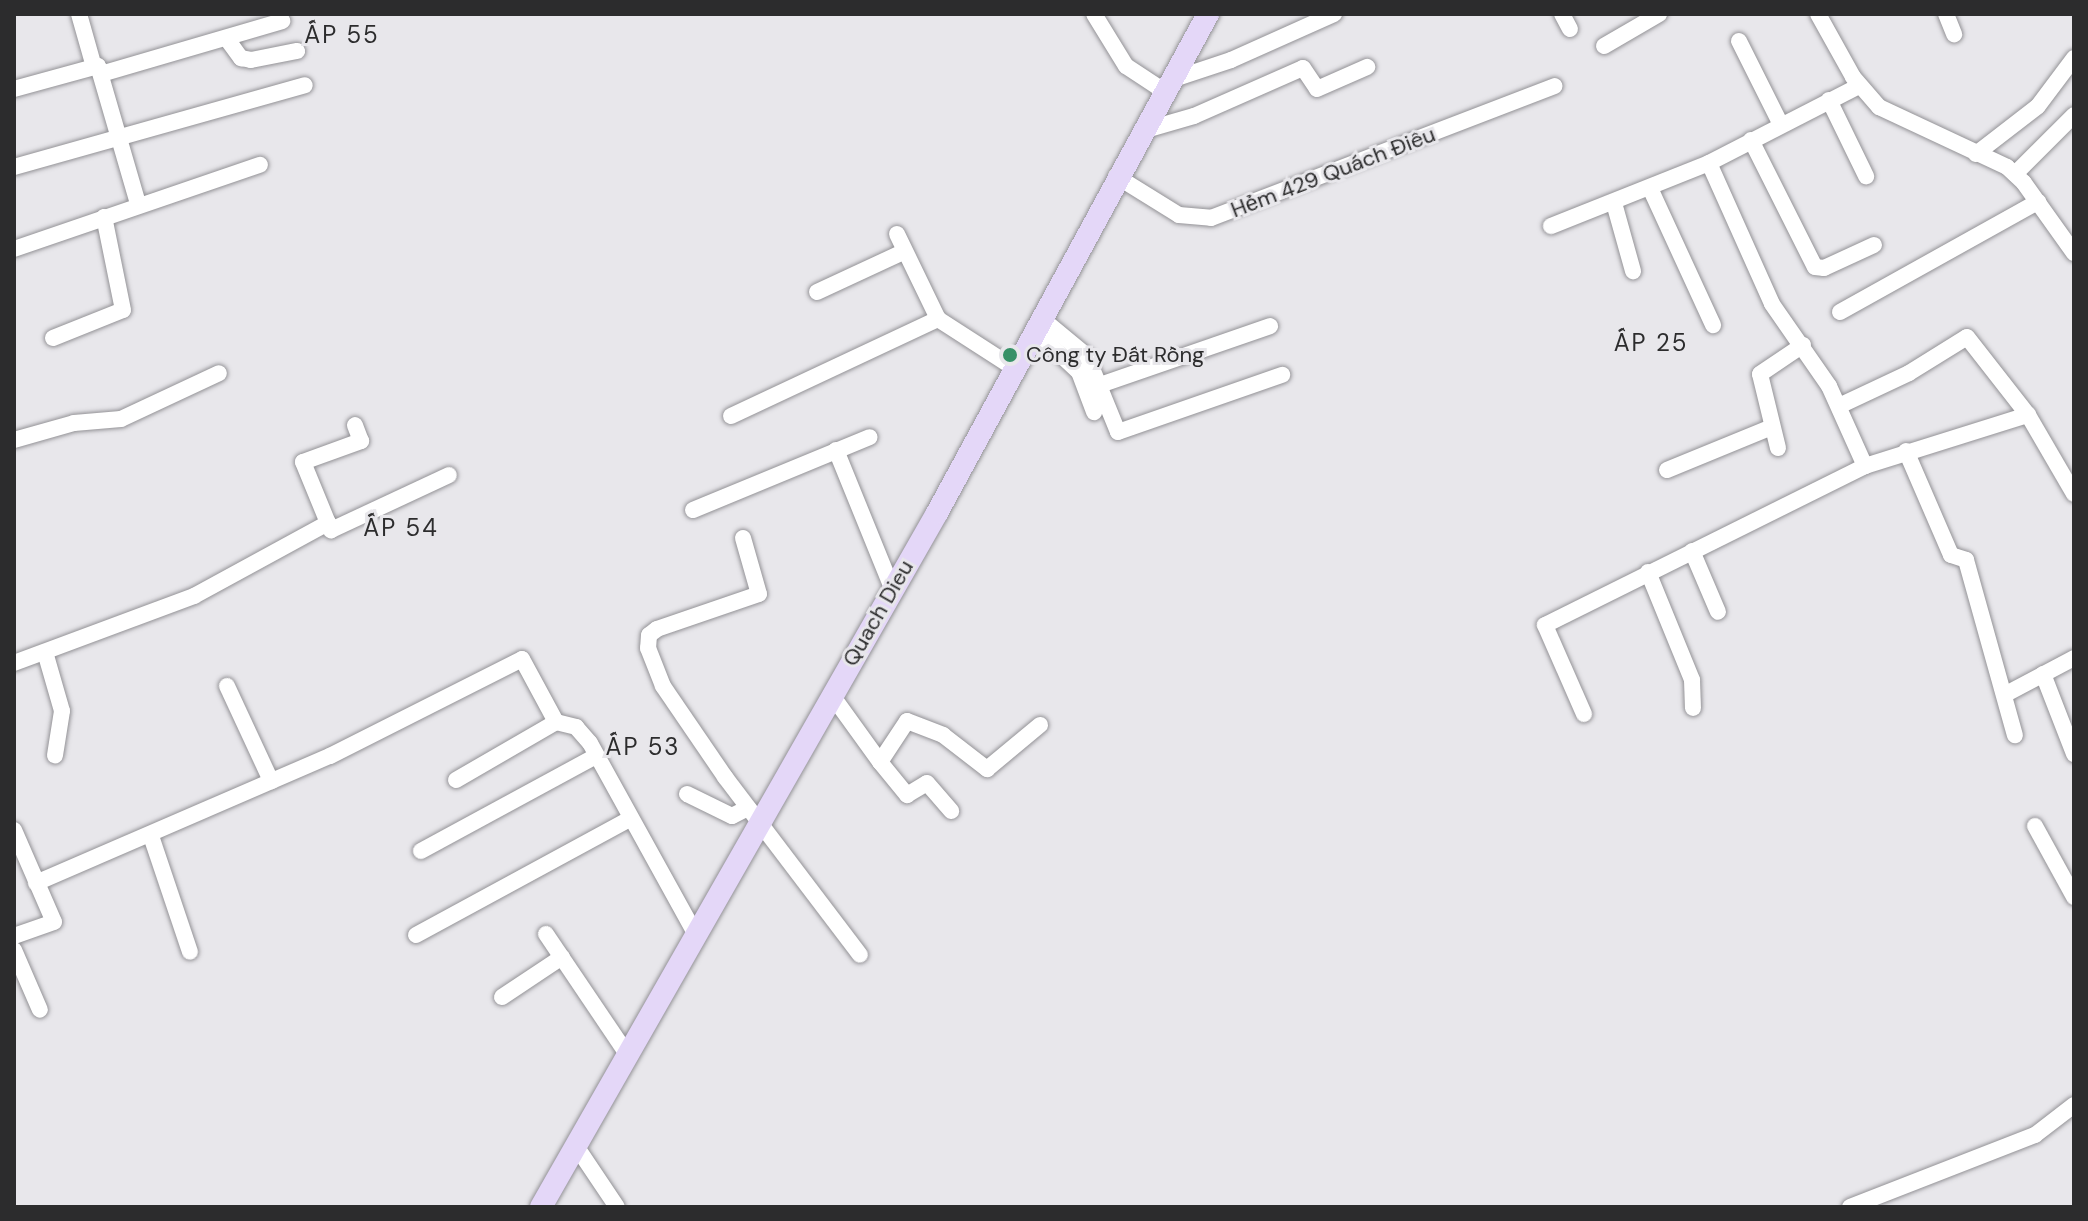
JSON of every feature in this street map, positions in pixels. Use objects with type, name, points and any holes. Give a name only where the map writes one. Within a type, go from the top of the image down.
[{"type":"main road","name":"Quach Dieu","points":[[541,1207],[696,935],[753,815],[831,694],[892,588],[1204,16]]},
{"type":"street","points":[[79,14],[138,204]]},
{"type":"street","points":[[1094,14],[1126,66],[1168,85],[1334,14]]},
{"type":"street","points":[[1604,46],[1659,14]]},
{"type":"street","points":[[1818,14],[1859,86],[1879,107],[2015,174],[2074,253]]},
{"type":"street","points":[[1946,14],[1954,34]]},
{"type":"street","points":[[14,89],[227,39],[282,21]]},
{"type":"street","points":[[227,39],[233,51],[251,60],[297,51]]},
{"type":"street","points":[[1739,41],[1780,123]]},
{"type":"street","points":[[1976,154],[2038,106],[2074,58]]},
{"type":"street","points":[[1142,131],[1194,116],[1303,68],[1317,89],[1367,67]]},
{"type":"street","points":[[14,167],[305,85]]},
{"type":"street","name":"Hẻm 429 Quách Điêu","points":[[1116,176],[1179,215],[1211,218],[1555,86]]},
{"type":"street","points":[[1551,226],[1709,163],[1780,123],[1859,86]]},
{"type":"street","points":[[1829,100],[1866,176]]},
{"type":"street","points":[[2015,174],[2074,115]]},
{"type":"street","points":[[1751,140],[1815,267],[1824,268],[1874,245]]},
{"type":"street","points":[[1709,163],[1772,304],[1803,345],[1839,406],[1865,466]]},
{"type":"street","points":[[14,249],[138,204],[260,165]]},
{"type":"street","points":[[1650,188],[1713,325]]},
{"type":"street","points":[[1840,312],[2038,202]]},
{"type":"street","points":[[1614,203],[1633,271]]},
{"type":"street","points":[[53,338],[122,310],[104,217]]},
{"type":"street","points":[[897,234],[903,252],[938,319],[1014,368]]},
{"type":"street","points":[[817,292],[903,252]]},
{"type":"street","points":[[731,416],[938,319]]},
{"type":"street","points":[[1038,324],[1087,356],[1118,432],[1282,375]]},
{"type":"street","points":[[1038,324],[1079,372],[1094,412]]},
{"type":"street","points":[[1100,385],[1270,326]]},
{"type":"street","points":[[1839,406],[1909,373],[1967,337],[2028,415],[2074,494]]},
{"type":"street","points":[[1778,448],[1760,374],[1803,345]]},
{"type":"street","points":[[14,440],[74,423],[121,419],[219,373]]},
{"type":"street","points":[[1584,714],[1545,625],[1865,466],[2028,415]]},
{"type":"street","points":[[355,425],[361,441],[303,462],[331,530],[449,475]]},
{"type":"street","points":[[1667,470],[1772,427]]},
{"type":"street","points":[[693,510],[870,437]]},
{"type":"street","points":[[836,450],[892,588]]},
{"type":"street","points":[[1906,451],[1951,555],[1966,560],[2015,735]]},
{"type":"street","points":[[14,663],[194,596],[328,523]]},
{"type":"street","points":[[743,538],[759,594],[657,629],[647,645],[663,686],[753,815],[860,955]]},
{"type":"street","points":[[1692,551],[1718,612]]},
{"type":"street","points":[[1648,572],[1692,680],[1693,708]]},
{"type":"street","points":[[45,652],[62,711],[55,755]]},
{"type":"street","points":[[2006,694],[2074,658]]},
{"type":"street","points":[[36,883],[151,836],[271,781],[522,659],[556,722]]},
{"type":"street","points":[[2043,674],[2074,754]]},
{"type":"street","points":[[227,686],[271,781]]},
{"type":"street","points":[[831,694],[907,795],[927,783],[951,811]]},
{"type":"street","points":[[880,762],[907,721],[943,735],[987,769],[1040,725]]},
{"type":"street","points":[[456,780],[556,722],[576,727],[596,756],[628,820],[696,935]]},
{"type":"street","points":[[421,851],[596,756]]},
{"type":"street","points":[[687,794],[732,816],[753,815]]},
{"type":"street","points":[[416,935],[628,820]]},
{"type":"street","points":[[2035,826],[2074,897]]},
{"type":"street","points":[[14,830],[54,922],[14,936]]},
{"type":"street","points":[[151,836],[190,952]]},
{"type":"street","points":[[546,934],[629,1057]]},
{"type":"street","points":[[14,950],[40,1010]]},
{"type":"street","points":[[502,997],[562,957]]},
{"type":"street","points":[[1850,1207],[2035,1135],[2074,1105]]},
{"type":"street","points":[[576,1146],[617,1207]]},
{"type":"place","name":"Công ty Đất Rồng","points":[[1010,355]]},
{"type":"district","name":"ẤP 55","points":[[342,35]]},
{"type":"district","name":"ẤP 25","points":[[1651,343]]},
{"type":"district","name":"ẤP 54","points":[[401,528]]},
{"type":"district","name":"ẤP 53","points":[[643,747]]}]
